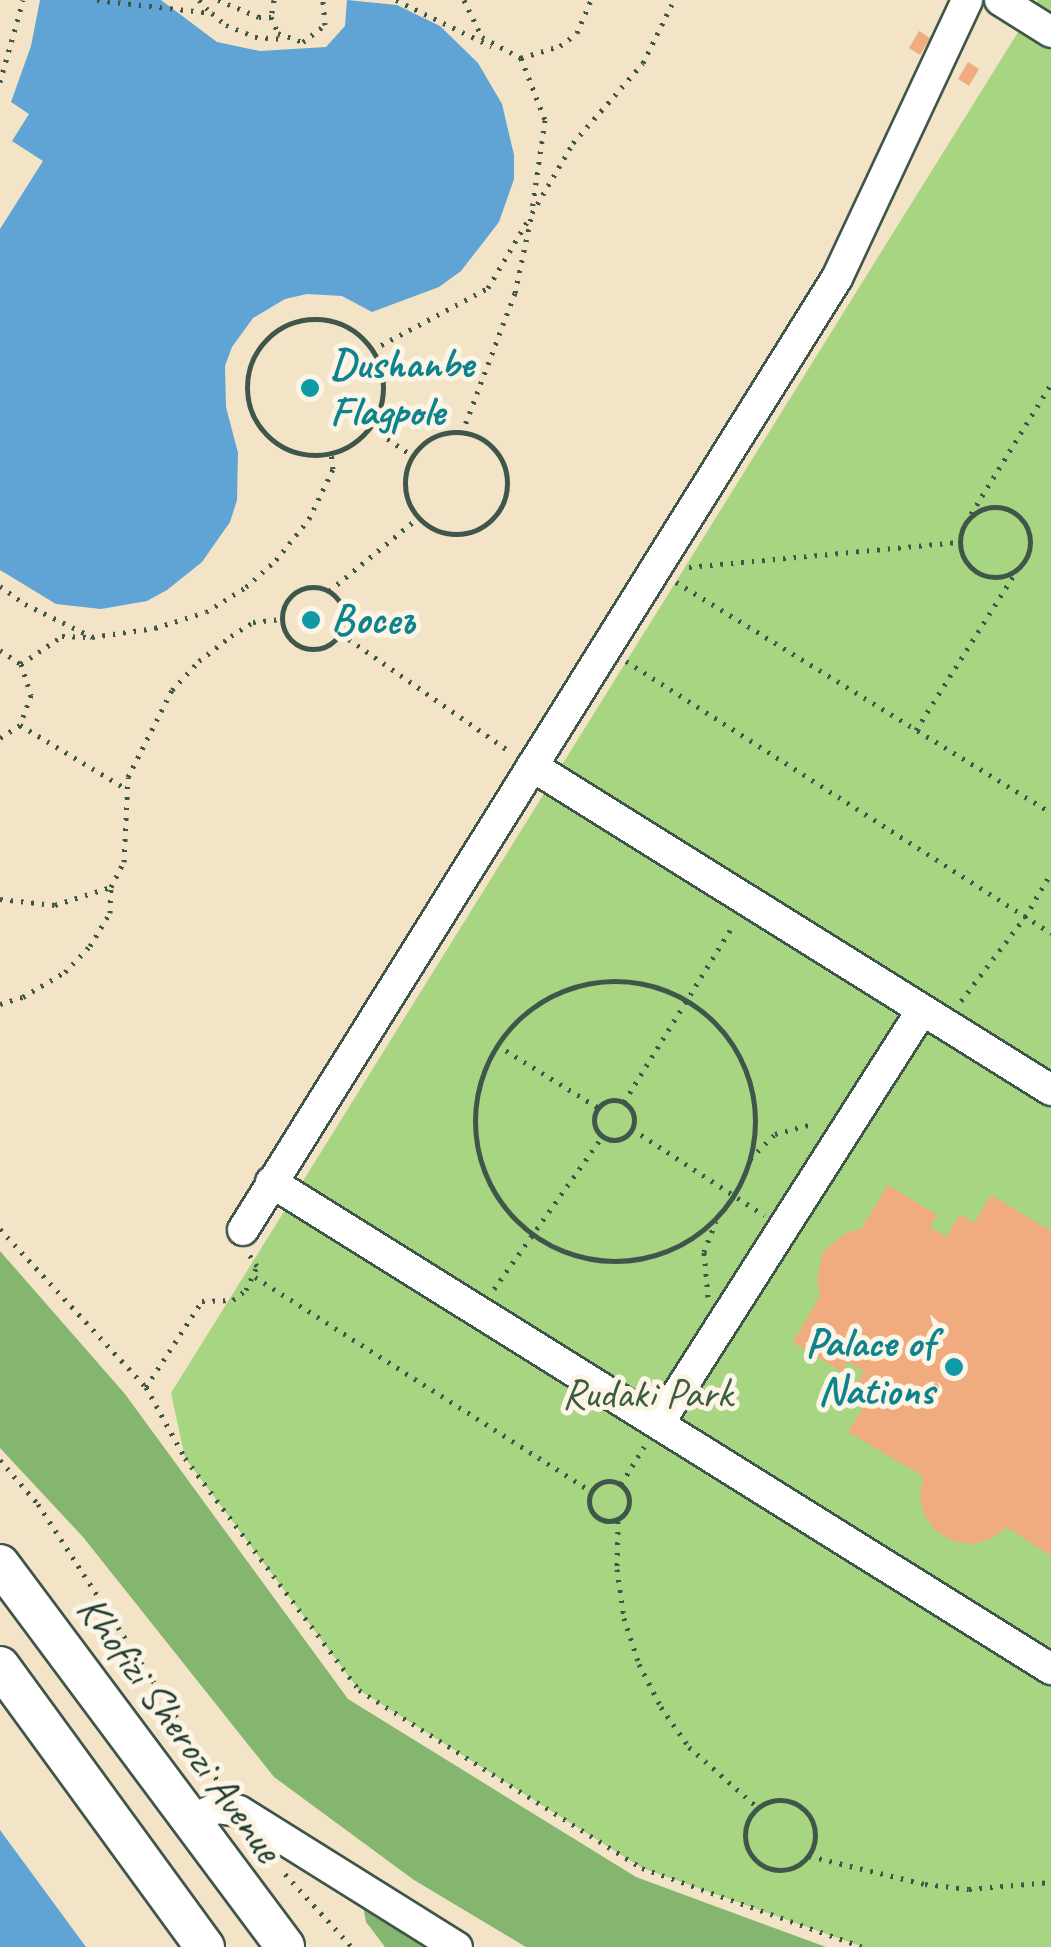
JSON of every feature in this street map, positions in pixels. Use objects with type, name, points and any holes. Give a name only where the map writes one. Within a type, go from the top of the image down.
[{"type":"main road","name":"Khofizi Sherozi Avenue","points":[[0,1564],[285,1947]]},
{"type":"main road","points":[[0,1666],[205,1947]]},
{"type":"street","points":[[243,1230],[851,254],[967,0]]},
{"type":"street","points":[[1000,0],[1051,32]]},
{"type":"street","points":[[532,766],[1051,1090]]},
{"type":"street","points":[[659,1423],[848,1129],[933,1017]]},
{"type":"street","points":[[271,1182],[1051,1669]]},
{"type":"street","points":[[191,1820],[217,1808],[239,1812],[457,1947]]},
{"type":"path","points":[[0,82],[22,0]]},
{"type":"path","points":[[97,0],[208,13]]},
{"type":"path","points":[[198,0],[226,26],[255,37],[302,42],[320,33],[327,15],[323,0]]},
{"type":"path","points":[[218,0],[259,18],[271,17]]},
{"type":"path","points":[[274,0],[271,17],[284,38]]},
{"type":"path","points":[[396,0],[521,58],[560,46],[577,32],[590,0]]},
{"type":"path","points":[[464,0],[474,26],[499,49]]},
{"type":"path","points":[[372,350],[488,288],[573,143],[642,63],[674,0]]},
{"type":"path","points":[[462,432],[515,293],[532,214],[544,120],[521,58]]},
{"type":"path","points":[[303,319],[327,319],[349,328],[372,350],[383,387],[370,426],[349,446],[331,453],[302,455],[280,446],[262,431],[250,410],[246,387],[250,363],[262,343],[280,327],[303,319]]},
{"type":"path","points":[[1018,569],[1004,577],[973,570],[963,558],[959,542],[969,516],[1051,384]]},
{"type":"path","points":[[370,426],[413,456]]},
{"type":"path","points":[[462,432],[489,444],[505,468],[506,496],[500,510],[478,529],[464,534],[436,530],[418,517],[407,499],[405,484],[413,456],[434,437],[462,432]]},
{"type":"path","points":[[22,664],[62,636],[92,637],[156,628],[206,612],[246,587],[276,560],[310,519],[333,469],[331,453]]},
{"type":"path","points":[[916,730],[1028,556],[1031,540],[1026,524],[1015,512],[1000,506],[983,508],[969,516]]},
{"type":"path","points":[[328,591],[418,517]]},
{"type":"path","points":[[656,570],[959,542]]},
{"type":"path","points":[[656,570],[1051,814]]},
{"type":"path","points":[[0,586],[25,604],[92,637]]},
{"type":"path","points":[[302,588],[328,591],[343,610],[340,633],[322,648],[300,647],[290,640],[281,619],[284,606],[302,588]]},
{"type":"path","points":[[0,1004],[23,997],[65,972],[90,946],[110,914],[111,887],[124,862],[125,788],[155,717],[199,660],[253,622],[281,619]]},
{"type":"path","points":[[340,633],[532,766]]},
{"type":"path","points":[[607,648],[1051,933]]},
{"type":"path","points":[[0,650],[22,664],[32,695],[20,725],[0,738]]},
{"type":"path","points":[[20,725],[125,788]]},
{"type":"path","points":[[933,1017],[1025,917],[1051,873]]},
{"type":"path","points":[[0,898],[55,904],[111,887]]},
{"type":"path","points":[[624,1102],[748,900]]},
{"type":"path","points":[[626,981],[686,1000],[718,1026],[745,1070],[754,1121],[748,1162],[734,1194],[704,1229],[666,1251],[623,1260],[579,1256],[531,1234],[494,1192],[478,1151],[480,1085],[498,1045],[526,1013],[583,984],[626,981]]},
{"type":"path","points":[[498,1045],[597,1108]]},
{"type":"path","points":[[610,1100],[624,1102],[634,1114],[632,1130],[619,1140],[602,1136],[595,1126],[597,1108],[610,1100]]},
{"type":"path","points":[[748,1162],[775,1134],[792,1126],[830,1123],[848,1129]]},
{"type":"path","points":[[632,1130],[784,1230]]},
{"type":"path","points":[[479,1312],[602,1136]]},
{"type":"path","points":[[718,1333],[703,1273],[704,1252],[719,1213]]},
{"type":"path","points":[[0,1230],[146,1387],[185,1458],[358,1690],[642,1868],[862,1947]]},
{"type":"path","points":[[146,1387],[202,1301],[233,1300],[255,1276],[257,1266],[242,1244],[243,1230]]},
{"type":"path","points":[[255,1276],[591,1491]]},
{"type":"path","points":[[621,1484],[659,1423]]},
{"type":"path","points":[[0,1460],[38,1504],[239,1812]]},
{"type":"path","points":[[591,1491],[603,1481],[621,1484]]},
{"type":"path","points":[[621,1484],[629,1503],[618,1521],[617,1569],[624,1618],[639,1664],[661,1707],[690,1746],[757,1808]]},
{"type":"path","points":[[591,1491],[593,1514],[618,1521]]},
{"type":"path","points":[[785,1799],[810,1814],[815,1843],[809,1856],[783,1870],[756,1861],[744,1834],[757,1808],[785,1799]]},
{"type":"path","points":[[809,1856],[925,1884],[969,1889],[1051,1882]]},
{"type":"path","points":[[274,1859],[352,1947]]},
{"type":"green space","name":"Rudaki Park","points":[[1038,0],[1051,0],[1051,1947],[863,1947],[642,1868],[359,1690],[185,1458],[171,1393]]},
{"type":"green space","points":[[0,1251],[125,1394],[348,1699],[636,1877],[826,1947],[526,1947],[414,1880],[274,1777],[83,1537],[0,1448]]},
{"type":"green space","points":[[361,1894],[447,1947],[385,1947],[366,1922]]},
{"type":"water","points":[[40,0],[161,0],[217,42],[260,51],[326,47],[345,26],[347,0],[397,5],[440,26],[478,63],[502,104],[514,155],[514,179],[499,222],[461,271],[439,287],[372,312],[342,296],[307,294],[285,299],[253,318],[232,347],[225,366],[226,407],[238,453],[237,500],[230,522],[202,562],[167,590],[147,601],[101,609],[56,604],[0,570],[0,229],[43,161],[12,141],[29,114],[11,102],[31,46]]},
{"type":"water","points":[[0,1830],[86,1947],[0,1947]]},
{"type":"building","points":[[919,31],[930,38],[920,55],[909,48]]},
{"type":"building","points":[[968,62],[979,69],[969,86],[958,79]]},
{"type":"building","name":"Palace of Nations","points":[[888,1185],[937,1215],[930,1227],[946,1237],[960,1214],[974,1223],[991,1195],[1051,1231],[1051,1556],[1007,1527],[991,1539],[972,1544],[953,1541],[936,1531],[924,1515],[920,1496],[923,1476],[848,1432],[867,1401],[852,1392],[864,1371],[848,1362],[842,1372],[793,1342],[820,1296],[817,1281],[823,1252],[846,1233],[861,1229]]},
{"type":"place","name":"Dushanbe Flagpole","points":[[310,388]]},
{"type":"place","name":"Восеъ","points":[[311,620]]},
{"type":"place","name":"Palace of Nations","points":[[954,1367]]}]
